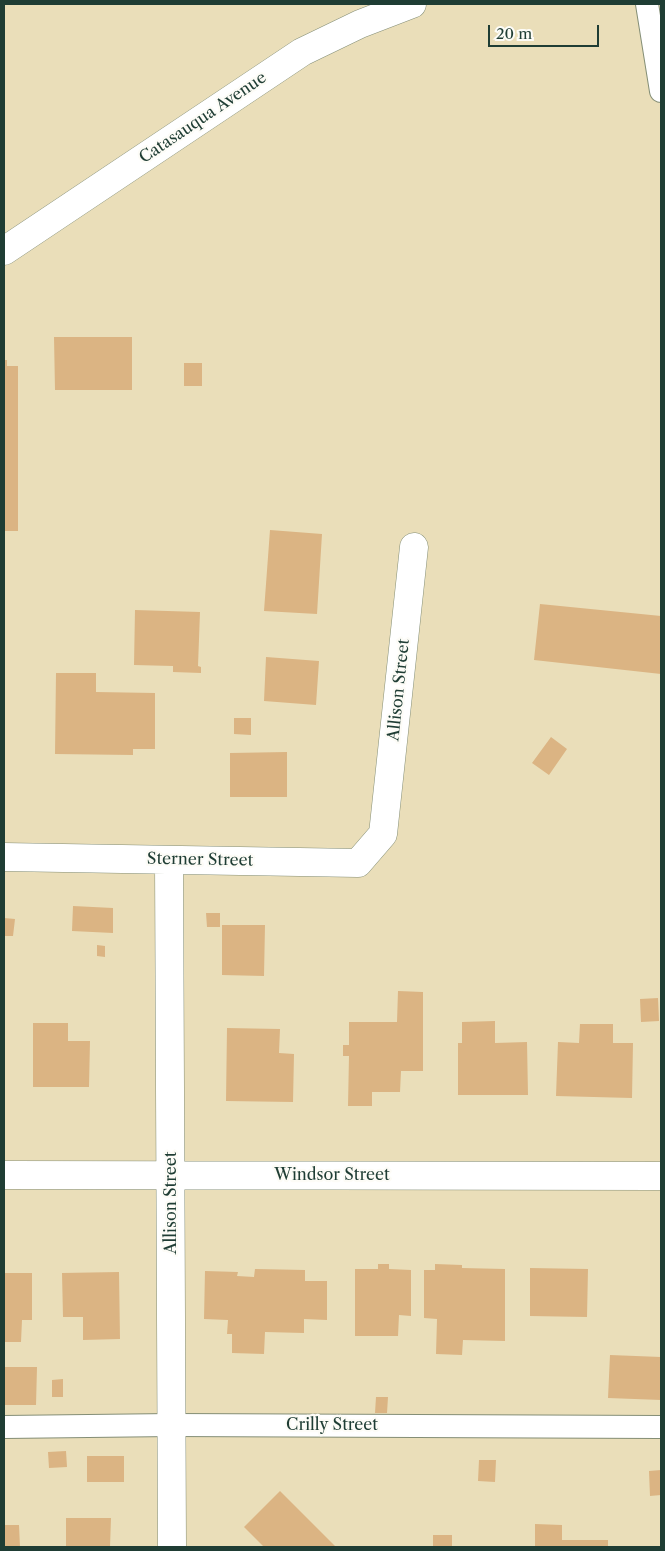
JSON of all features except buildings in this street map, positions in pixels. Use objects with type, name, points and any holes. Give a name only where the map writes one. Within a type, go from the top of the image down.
[{"type":"street","name":"Catasauqua Avenue","points":[[4,251],[302,52],[360,24],[412,4]]},
{"type":"street","name":"Allison Street","points":[[383,834],[414,547]]},
{"type":"street","name":"Sterner Street","points":[[4,857],[358,863],[383,834]]},
{"type":"street","name":"Allison Street","points":[[168,860],[172,1547]]},
{"type":"street","name":"Windsor Street","points":[[4,1175],[661,1176]]},
{"type":"lane","points":[[647,4],[661,91]]},
{"type":"lane","name":"Crilly Street","points":[[4,1427],[172,1425],[661,1427]]}]
